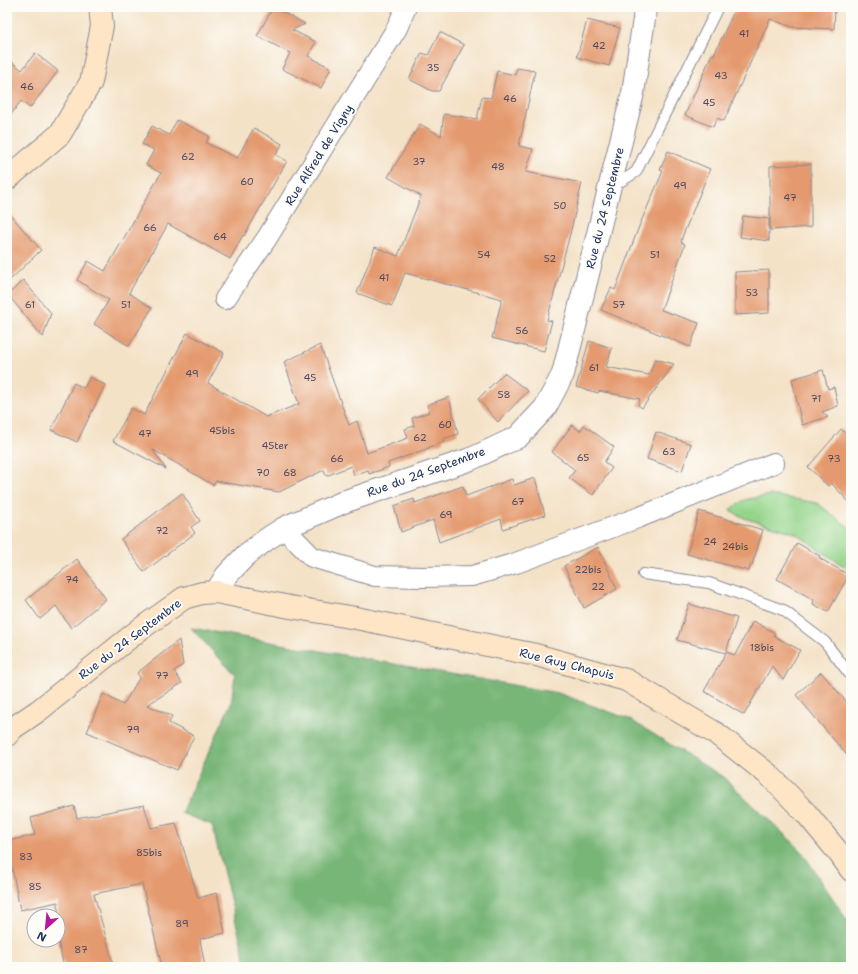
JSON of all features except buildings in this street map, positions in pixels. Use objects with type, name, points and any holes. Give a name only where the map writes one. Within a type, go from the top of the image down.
[{"type":"main road","points":[[7,179],[60,134],[91,82],[102,26],[100,7]]},
{"type":"main road","name":"Rue du 24 Septembre","points":[[7,735],[13,728],[38,711],[133,635],[184,598],[202,593],[216,592]]},
{"type":"main road","name":"Rue Guy Chapuis","points":[[216,592],[290,607],[356,618],[529,654],[626,680],[717,734],[769,775],[806,813],[851,870]]},
{"type":"street","name":"Rue Alfred de Vigny","points":[[225,300],[275,225],[397,28],[406,7]]},
{"type":"street","name":"Rue du 24 Septembre","points":[[216,592],[226,576],[246,555],[284,528],[346,501],[471,458],[518,437],[545,408],[563,374],[610,188],[633,93],[645,7]]},
{"type":"street","points":[[284,528],[312,556],[375,576],[472,576],[516,563],[640,517],[774,463]]},
{"type":"lane","points":[[610,188],[636,172],[718,7]]},
{"type":"lane","points":[[643,574],[709,583],[783,610],[825,642],[851,676]]},
{"type":"green space","points":[[770,495],[817,503],[851,529],[851,571],[795,533],[744,518],[730,510],[744,500]]},
{"type":"green space","points":[[191,628],[558,693],[629,719],[723,777],[800,849],[851,926],[851,967],[247,967],[212,825],[181,813],[231,703],[235,675]]}]
